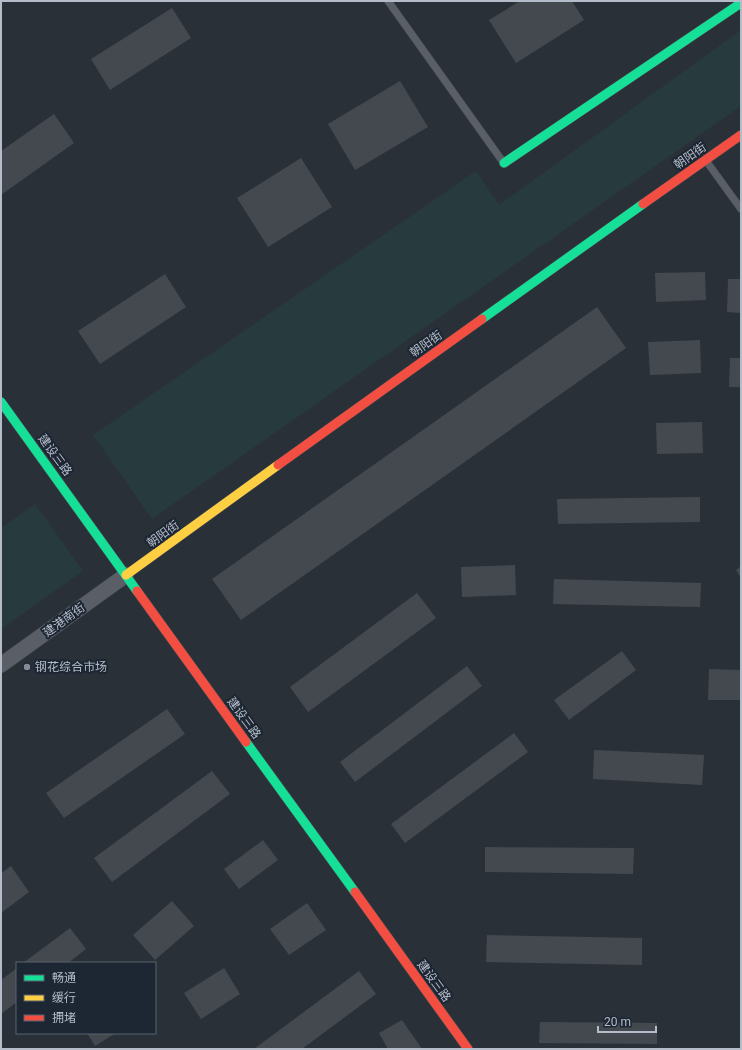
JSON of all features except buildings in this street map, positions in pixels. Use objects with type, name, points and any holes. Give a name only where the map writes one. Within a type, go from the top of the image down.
[{"type":"street","points":[[504,163],[741,3]]},
{"type":"street","name":"朝阳街","points":[[126,575],[294,453],[741,135]]},
{"type":"street","name":"建设三路","points":[[1,402],[468,1049]]},
{"type":"street","name":"建港南街","points":[[1,665],[126,575]]},
{"type":"lane","points":[[388,1],[504,163]]},
{"type":"lane","points":[[706,160],[741,209]]},
{"type":"green space","points":[[741,30],[741,106],[152,519],[93,435],[476,171],[499,205]]},
{"type":"green space","points":[[35,504],[83,571],[1,629],[1,528]]},
{"type":"traffic: fast","points":[[504,163],[741,3]]},
{"type":"traffic: fast","points":[[482,319],[643,204]]},
{"type":"traffic: fast","points":[[1,402],[137,591]]},
{"type":"traffic: fast","points":[[246,742],[355,892]]},
{"type":"traffic: slow","points":[[126,575],[278,465]]},
{"type":"traffic: jam","points":[[643,204],[741,135]]},
{"type":"traffic: jam","points":[[278,465],[482,319]]},
{"type":"traffic: jam","points":[[137,591],[246,742]]},
{"type":"traffic: jam","points":[[355,892],[468,1049]]},
{"type":"place","name":"钢花综合市场","points":[[27,667]]}]
